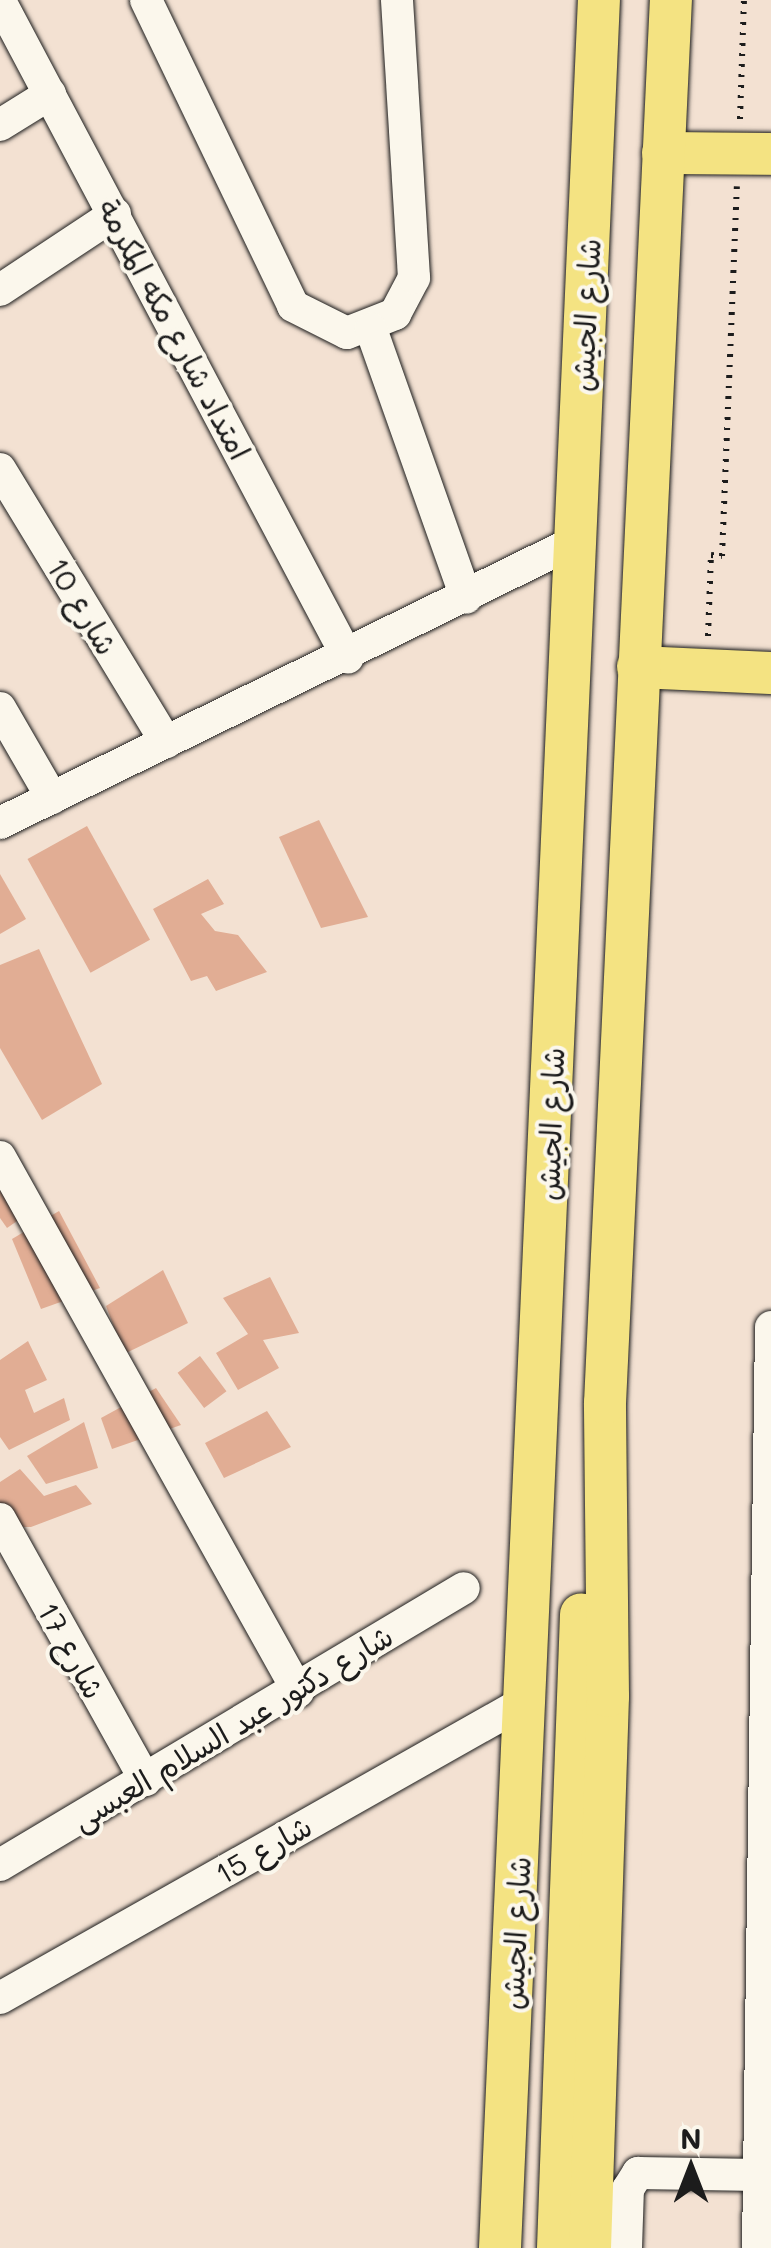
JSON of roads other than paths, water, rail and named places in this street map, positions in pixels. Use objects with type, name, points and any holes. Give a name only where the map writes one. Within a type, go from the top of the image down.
[{"type":"main road","name":"شارع الجيش","points":[[500,2248],[600,0]]},
{"type":"main road","points":[[590,2248],[606,1461],[638,666],[671,0]]},
{"type":"main road","points":[[663,153],[755,154]]},
{"type":"main road","points":[[638,666],[771,674]]},
{"type":"main road","points":[[558,2248],[570,1822],[582,1576],[606,1461]]},
{"type":"street","points":[[146,0],[293,306],[334,332],[371,329],[404,304],[415,264],[397,0]]},
{"type":"street","name":"امتداد شارع مكه المكرمة","points":[[0,1],[348,658]]},
{"type":"street","points":[[0,125],[50,94]]},
{"type":"street","points":[[0,290],[115,214]]},
{"type":"street","points":[[371,329],[466,598]]},
{"type":"street","name":"شارع 10","points":[[0,469],[166,742]]},
{"type":"street","points":[[0,823],[348,658],[574,542]]},
{"type":"street","points":[[0,708],[52,798]]},
{"type":"street","points":[[0,1157],[298,1691]]},
{"type":"street","points":[[758,2248],[771,1328]]},
{"type":"street","name":"شارع 17","points":[[0,1519],[145,1780]]},
{"type":"street","name":"شارع دكتور عبد السلام العبسى","points":[[0,1865],[298,1691],[464,1588]]},
{"type":"street","name":"شارع 15","points":[[0,1998],[526,1700]]},
{"type":"street","points":[[626,2248],[628,2189],[638,2173],[759,2175]]}]
